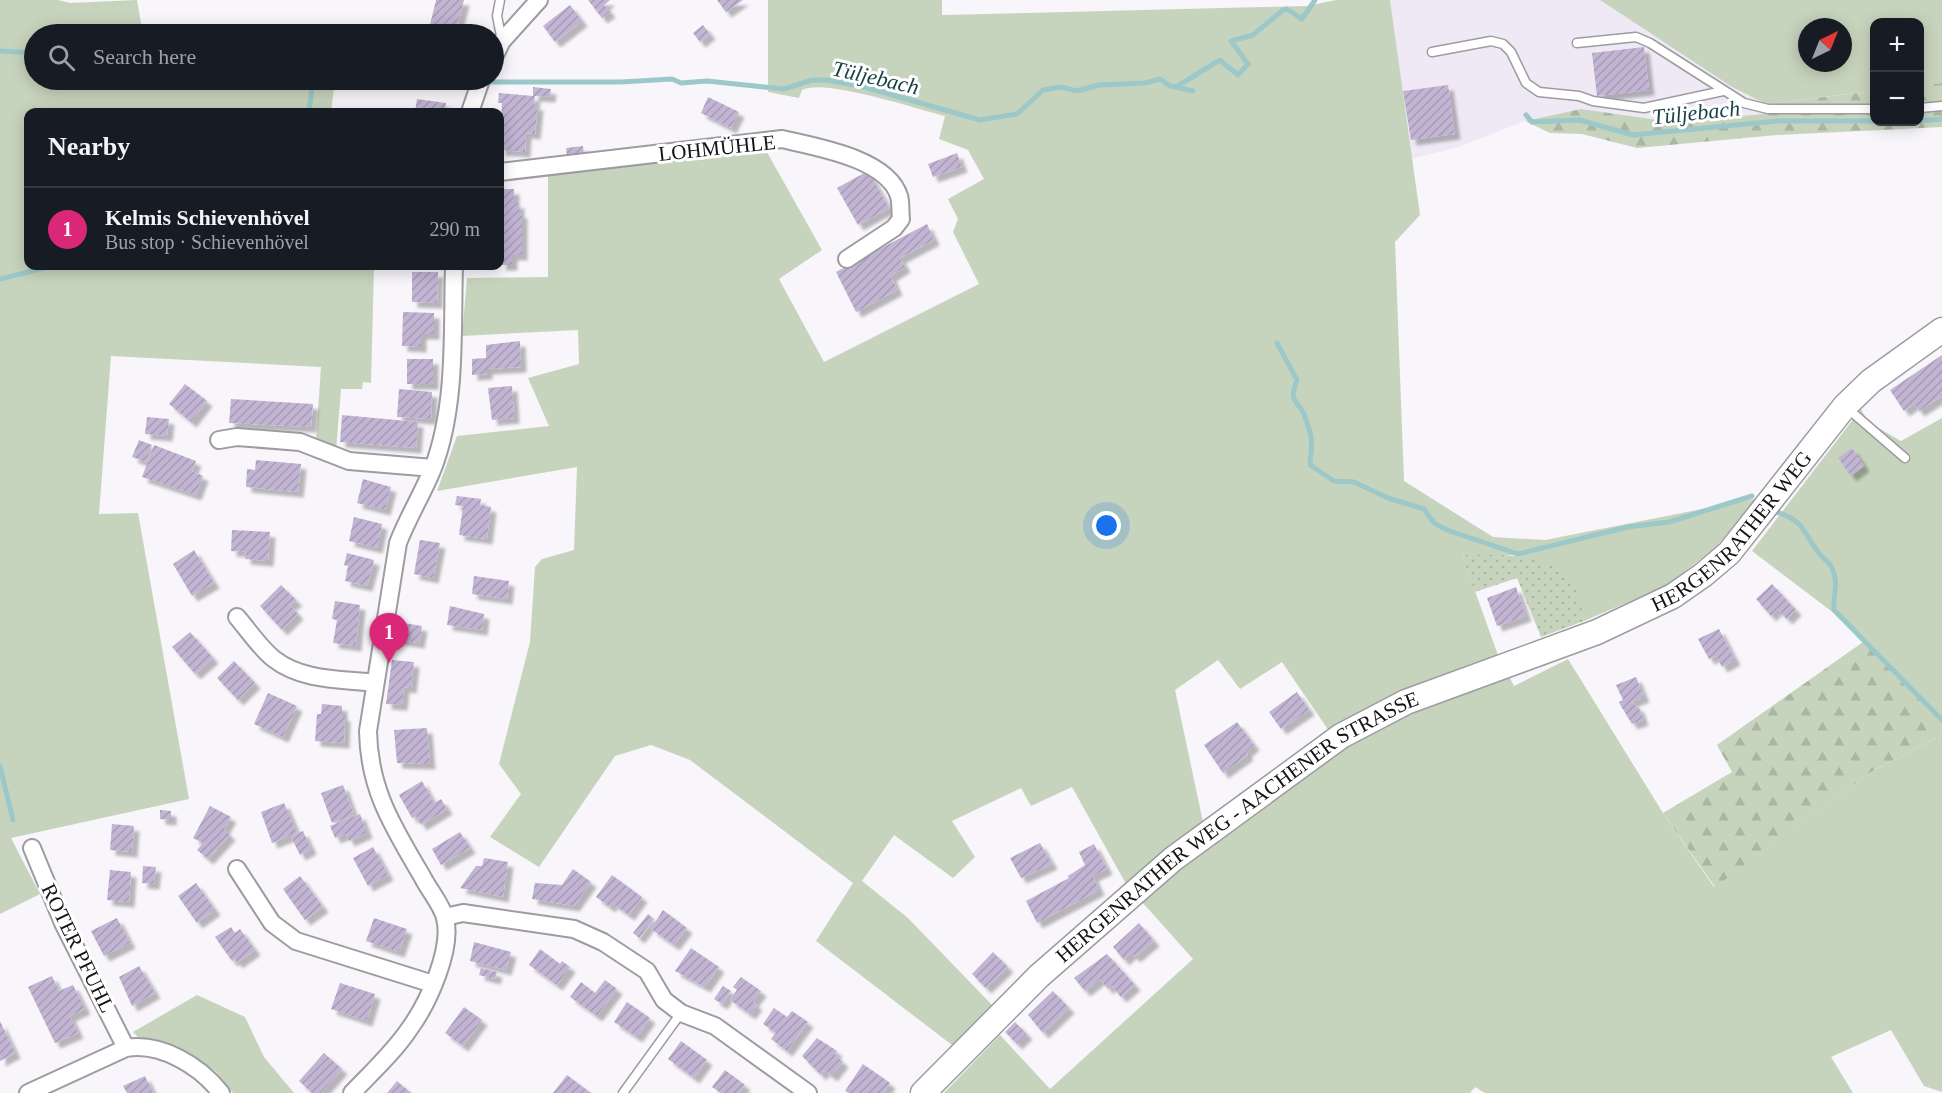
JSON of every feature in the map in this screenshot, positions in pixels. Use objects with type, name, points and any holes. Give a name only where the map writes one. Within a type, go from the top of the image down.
[{"type":"street","points":[[504,39],[539,0]]},
{"type":"street","points":[[471,108],[478,90]]},
{"type":"street","name":"LOHMÜHLE","points":[[504,172],[782,140],[826,149],[878,169],[898,195],[900,219],[894,228],[847,259]]},
{"type":"street","points":[[352,1093],[410,1028],[433,984],[446,940],[445,916],[387,818],[375,786],[368,758],[368,731],[398,543],[409,514],[433,468],[442,435],[451,376],[454,270]]},
{"type":"street","name":"HERGENRATHER WEG","points":[[1597,632],[1673,596],[1729,553],[1845,406],[1871,381],[1942,330]]},
{"type":"street","points":[[219,440],[237,437],[300,442],[349,460],[433,468]]},
{"type":"street","points":[[237,617],[273,659],[292,671],[316,677],[375,683]]},
{"type":"street","name":"HERGENRATHER WEG - AACHENER STRASSE","points":[[923,1093],[1039,976],[1173,860],[1341,736],[1406,702],[1597,632]]},
{"type":"street","name":"ROTER PFUHL","points":[[32,848],[63,923],[126,1048]]},
{"type":"street","points":[[237,869],[272,923],[296,942],[433,984]]},
{"type":"street","points":[[445,916],[463,913],[574,929],[603,942],[647,971],[664,1000],[681,1013],[715,1026],[808,1093]]},
{"type":"street","points":[[28,1093],[126,1048],[141,1046],[180,1059],[210,1078],[221,1093]]},
{"type":"lane","points":[[499,24],[497,16],[500,0]]},
{"type":"lane","points":[[1578,42],[1636,37],[1650,42],[1744,103],[1768,109],[1870,109]]},
{"type":"lane","points":[[1432,52],[1491,41],[1503,44],[1511,52],[1526,83],[1539,92],[1580,96],[1593,101],[1644,108],[1723,91]]},
{"type":"lane","points":[[1924,108],[1942,106]]},
{"type":"lane","points":[[1845,406],[1905,458]]},
{"type":"lane","points":[[623,1093],[681,1013]]},
{"type":"shaded area","points":[[1390,0],[1600,0],[1732,87],[1766,104],[1764,114],[1673,122],[1581,109],[1525,121],[1459,147],[1410,159]]},
{"type":"green space","points":[[0,0],[58,0],[70,3],[137,0],[141,24],[24,24],[24,90],[334,90],[332,108],[24,108],[24,270],[374,270],[371,383],[363,382],[362,389],[341,389],[336,451],[316,440],[321,367],[111,356],[99,514],[138,513],[189,799],[11,838],[40,894],[0,914]]},
{"type":"green space","points":[[768,0],[942,0],[942,15],[1307,6],[1336,0],[1390,0],[1420,215],[1395,242],[1404,481],[1493,537],[1545,540],[1758,498],[1716,547],[1666,586],[1584,621],[1576,590],[1516,555],[1462,555],[1498,655],[1514,686],[1568,659],[1663,813],[1714,887],[1871,772],[1942,735],[1942,1092],[1924,1086],[1891,1030],[1831,1057],[1853,1093],[1485,1093],[1475,1087],[1470,1093],[944,1093],[1000,1035],[1050,1089],[1193,959],[1126,884],[1072,787],[1031,806],[1021,788],[952,821],[975,857],[953,878],[894,835],[862,881],[908,918],[993,1006],[952,1045],[816,941],[853,883],[690,760],[651,745],[615,756],[539,867],[490,837],[521,794],[499,764],[530,642],[535,567],[542,559],[574,550],[577,467],[437,491],[457,436],[549,426],[528,378],[579,364],[578,330],[462,336],[467,278],[548,277],[548,172],[764,147],[822,250],[779,279],[824,362],[979,284],[953,232],[958,219],[948,199],[984,179],[968,150],[939,139],[945,116],[871,96],[830,88],[813,87],[802,90],[799,98],[768,92]],"holes":[[[1218,660],[1240,689],[1282,662],[1329,731],[1203,822],[1175,690]]]},
{"type":"green space","points":[[1600,0],[1942,0],[1942,83],[1924,85],[1924,18],[1870,18],[1870,91],[1766,104],[1732,87]]},
{"type":"green space","points":[[1942,83],[1942,127],[1777,135],[1637,148],[1582,134],[1550,133],[1525,121],[1581,109],[1673,122],[1763,114],[1766,104],[1870,91],[1870,126],[1924,126],[1924,85]]},
{"type":"green space","points":[[1861,409],[1868,422],[1901,441],[1942,418],[1942,723],[1843,620],[1752,551]]},
{"type":"green space","points":[[1462,555],[1525,557],[1554,567],[1566,576],[1576,589],[1584,621],[1541,637],[1517,578],[1475,592]]},
{"type":"green space","points":[[1863,642],[1942,723],[1942,735],[1871,772],[1715,887],[1663,813],[1732,772],[1717,745]]},
{"type":"green space","points":[[197,995],[245,1017],[264,1057],[294,1093],[233,1093],[218,1074],[203,1062],[169,1046],[139,1038],[133,1032]]},
{"type":"building","points":[[436,0],[464,0],[458,24],[430,24]]},
{"type":"building","points":[[588,0],[610,0],[604,5],[610,12],[602,18]]},
{"type":"building","points":[[717,0],[743,0],[726,12]]},
{"type":"building","points":[[570,5],[582,21],[555,42],[543,26]]},
{"type":"building","points":[[703,25],[710,34],[700,42],[693,33]]},
{"type":"building","points":[[1644,47],[1649,90],[1597,96],[1592,53]]},
{"type":"building","points":[[1448,85],[1455,134],[1411,140],[1403,91]]},
{"type":"building","points":[[533,87],[551,89],[550,97],[535,96],[534,105],[538,105],[535,134],[526,133],[525,152],[504,150],[504,108],[502,108],[502,103],[498,103],[499,93],[533,96]]},
{"type":"building","points":[[708,97],[739,112],[731,128],[701,113]]},
{"type":"building","points":[[417,99],[446,103],[445,108],[416,108]]},
{"type":"building","points":[[583,146],[584,155],[567,156],[566,148]]},
{"type":"building","points":[[957,153],[962,167],[933,177],[928,164]]},
{"type":"building","points":[[868,171],[889,208],[858,225],[837,188]]},
{"type":"building","points":[[504,189],[514,189],[514,203],[519,203],[519,213],[522,213],[522,255],[512,255],[512,265],[504,265]]},
{"type":"building","points":[[927,224],[934,240],[900,258],[905,267],[891,276],[897,290],[856,312],[836,272]]},
{"type":"building","points":[[412,272],[438,272],[437,303],[412,302]]},
{"type":"building","points":[[403,312],[434,313],[434,334],[421,334],[421,347],[402,346]]},
{"type":"building","points":[[520,341],[521,367],[487,369],[487,374],[472,375],[472,359],[486,358],[486,345]]},
{"type":"building","points":[[1942,355],[1942,396],[1919,411],[1914,404],[1904,411],[1890,390]]},
{"type":"building","points":[[407,359],[433,359],[433,384],[407,384]]},
{"type":"building","points":[[185,384],[207,401],[191,422],[169,404]]},
{"type":"building","points":[[512,386],[514,418],[492,420],[488,388]]},
{"type":"building","points":[[399,389],[432,392],[431,419],[397,417]]},
{"type":"building","points":[[231,399],[313,404],[311,427],[229,423]]},
{"type":"building","points":[[342,415],[418,422],[416,448],[340,442]]},
{"type":"building","points":[[147,417],[169,419],[167,436],[145,434]]},
{"type":"building","points":[[139,440],[152,445],[146,462],[132,457]]},
{"type":"building","points":[[154,445],[196,461],[192,471],[203,476],[196,495],[142,477]]},
{"type":"building","points":[[1852,448],[1864,466],[1851,476],[1838,458]]},
{"type":"building","points":[[256,460],[301,464],[298,492],[246,487],[247,469],[255,470]]},
{"type":"building","points":[[363,479],[391,487],[385,510],[357,503]]},
{"type":"building","points":[[457,496],[481,499],[480,505],[491,507],[487,539],[459,535],[463,506],[455,505]]},
{"type":"building","points":[[354,517],[382,524],[377,548],[349,541]]},
{"type":"building","points":[[232,530],[270,532],[268,561],[245,559],[246,552],[231,551]]},
{"type":"building","points":[[420,540],[440,543],[433,578],[414,574]]},
{"type":"building","points":[[194,550],[214,583],[192,596],[173,564]]},
{"type":"building","points":[[347,553],[374,560],[367,586],[345,581],[348,566],[344,565]]},
{"type":"building","points":[[474,576],[509,581],[507,599],[472,594]]},
{"type":"building","points":[[1772,584],[1796,610],[1787,619],[1777,609],[1771,616],[1756,599]]},
{"type":"building","points":[[281,585],[297,601],[290,605],[298,614],[282,630],[260,606]]},
{"type":"building","points":[[1516,587],[1526,616],[1497,626],[1487,598]]},
{"type":"building","points":[[335,601],[360,605],[356,646],[333,643],[337,620],[332,619]]},
{"type":"building","points":[[450,606],[484,614],[482,630],[447,625]]},
{"type":"building","points":[[397,622],[422,626],[419,643],[395,639]]},
{"type":"building","points":[[1719,629],[1735,660],[1722,667],[1716,656],[1709,659],[1698,639]]},
{"type":"building","points":[[190,632],[213,658],[195,674],[172,647]]},
{"type":"building","points":[[392,660],[414,662],[411,688],[404,687],[402,705],[386,704]]},
{"type":"building","points":[[234,661],[255,683],[238,700],[217,678]]},
{"type":"building","points":[[1636,677],[1644,697],[1631,702],[1639,708],[1643,720],[1632,724],[1619,702],[1623,700],[1616,685]]},
{"type":"building","points":[[1297,692],[1309,710],[1281,729],[1269,712]]},
{"type":"building","points":[[268,693],[297,706],[283,737],[254,724]]},
{"type":"building","points":[[322,704],[342,706],[342,716],[345,716],[344,743],[315,741],[317,714],[321,714]]},
{"type":"building","points":[[1237,722],[1254,745],[1246,752],[1248,755],[1223,773],[1204,745]]},
{"type":"building","points":[[427,728],[430,764],[397,763],[394,730]]},
{"type":"building","points":[[422,781],[434,803],[441,799],[447,809],[421,825],[416,816],[412,818],[399,795]]},
{"type":"building","points":[[343,785],[354,815],[332,823],[321,793]]},
{"type":"building","points":[[284,803],[297,833],[272,843],[261,812]]},
{"type":"building","points":[[210,806],[231,817],[224,829],[230,835],[208,859],[197,850],[203,843],[193,838]]},
{"type":"building","points":[[160,810],[171,811],[171,820],[160,819]]},
{"type":"building","points":[[360,814],[367,833],[349,841],[346,834],[335,838],[330,826]]},
{"type":"building","points":[[112,824],[134,826],[132,852],[110,850]]},
{"type":"building","points":[[303,831],[311,849],[300,855],[291,837]]},
{"type":"building","points":[[460,832],[470,848],[441,865],[432,849]]},
{"type":"building","points":[[1040,843],[1052,864],[1021,878],[1010,858]]},
{"type":"building","points":[[1094,844],[1107,869],[1093,876],[1099,890],[1037,923],[1026,901],[1069,878],[1068,876],[1085,865],[1079,852]]},
{"type":"building","points":[[373,847],[388,875],[368,886],[353,858]]},
{"type":"building","points":[[484,858],[508,862],[503,897],[460,888],[476,866],[482,866]]},
{"type":"building","points":[[143,866],[156,867],[154,884],[142,883]]},
{"type":"building","points":[[573,869],[591,882],[574,906],[532,899],[535,883],[562,885]]},
{"type":"building","points":[[110,870],[131,872],[129,902],[107,900]]},
{"type":"building","points":[[612,875],[642,897],[629,915],[612,903],[610,907],[596,897]]},
{"type":"building","points":[[300,876],[323,907],[305,920],[283,889]]},
{"type":"building","points":[[196,883],[215,910],[197,923],[178,896]]},
{"type":"building","points":[[663,910],[687,928],[674,945],[651,929]]},
{"type":"building","points":[[648,914],[654,919],[639,938],[633,933]]},
{"type":"building","points":[[117,918],[130,943],[104,956],[91,931]]},
{"type":"building","points":[[374,918],[407,929],[399,952],[366,941]]},
{"type":"building","points":[[1139,923],[1154,941],[1135,957],[1131,953],[1124,960],[1113,947]]},
{"type":"building","points":[[231,927],[235,933],[240,929],[255,950],[237,963],[235,959],[232,961],[215,937]]},
{"type":"building","points":[[474,942],[511,952],[506,970],[470,961]]},
{"type":"building","points":[[691,948],[719,967],[705,987],[675,971]]},
{"type":"building","points":[[540,949],[560,964],[562,961],[570,967],[557,985],[529,965]]},
{"type":"building","points":[[993,952],[1008,967],[986,988],[972,974]]},
{"type":"building","points":[[1107,954],[1135,985],[1121,997],[1111,985],[1108,989],[1100,979],[1085,991],[1074,978]]},
{"type":"building","points":[[139,966],[155,993],[132,1006],[119,977]]},
{"type":"building","points":[[481,968],[497,972],[495,979],[479,975]]},
{"type":"building","points":[[52,976],[59,991],[73,985],[85,1009],[70,1016],[78,1033],[55,1043],[28,987]]},
{"type":"building","points":[[741,977],[761,991],[753,1002],[757,1005],[750,1014],[730,1000],[737,990],[733,987]]},
{"type":"building","points":[[605,980],[617,989],[597,1016],[570,997],[581,982],[595,993]]},
{"type":"building","points":[[340,983],[375,994],[367,1021],[331,1009]]},
{"type":"building","points":[[723,986],[731,991],[722,1004],[714,999]]},
{"type":"building","points":[[1053,991],[1069,1008],[1043,1033],[1028,1015]]},
{"type":"building","points":[[627,1002],[650,1018],[637,1037],[614,1022]]},
{"type":"building","points":[[464,1007],[482,1020],[463,1046],[445,1033]]},
{"type":"building","points":[[774,1008],[787,1017],[792,1011],[808,1022],[787,1051],[771,1039],[776,1033],[763,1024]]},
{"type":"building","points":[[0,1021],[15,1053],[0,1061]]},
{"type":"building","points":[[1015,1022],[1027,1034],[1017,1044],[1005,1032]]},
{"type":"building","points":[[817,1038],[837,1051],[835,1055],[843,1062],[832,1076],[824,1070],[821,1075],[802,1056]]},
{"type":"building","points":[[681,1041],[707,1060],[694,1078],[668,1059]]},
{"type":"building","points":[[324,1053],[342,1069],[321,1093],[312,1093],[299,1081]]},
{"type":"building","points":[[863,1064],[890,1083],[884,1093],[845,1091]]},
{"type":"building","points":[[725,1070],[745,1085],[739,1093],[721,1093],[712,1087]]},
{"type":"building","points":[[567,1075],[591,1093],[553,1093]]},
{"type":"building","points":[[145,1076],[153,1093],[127,1093],[123,1086]]},
{"type":"building","points":[[397,1081],[411,1093],[387,1093]]},
{"type":"waterway","name":"Tüljebach","points":[[504,82],[621,82],[672,79],[681,83],[707,81],[784,89],[812,80],[827,80],[864,87],[980,120],[1017,114],[1043,90],[1061,87],[1077,91],[1099,85],[1145,83],[1160,79],[1176,87],[1220,60],[1238,75],[1248,64],[1231,41],[1253,35],[1283,10],[1287,9],[1302,19],[1315,0]]},
{"type":"waterway","name":"Tüljebach","points":[[0,51],[24,52]]},
{"type":"waterway","name":"Tüljebach","points":[[1176,87],[1193,91]]},
{"type":"waterway","points":[[310,108],[312,90]]},
{"type":"waterway","name":"Tüljebach","points":[[1526,115],[1532,122],[1579,120],[1633,135],[1777,121],[1870,121]]},
{"type":"waterway","name":"Tüljebach","points":[[1924,121],[1942,119]]},
{"type":"waterway","points":[[0,279],[36,270]]},
{"type":"waterway","points":[[1277,343],[1297,380],[1293,396],[1304,414],[1311,436],[1310,465],[1334,481],[1354,482],[1388,498],[1424,509],[1434,523],[1447,530],[1518,554],[1628,527],[1669,522],[1752,496]]},
{"type":"waterway","points":[[1776,512],[1797,523],[1830,565],[1835,581],[1834,610],[1942,720]]},
{"type":"waterway","points":[[0,766],[13,820]]},
{"type":"place","name":"Kelmis Schievenhövel","points":[[389,663]]}]
